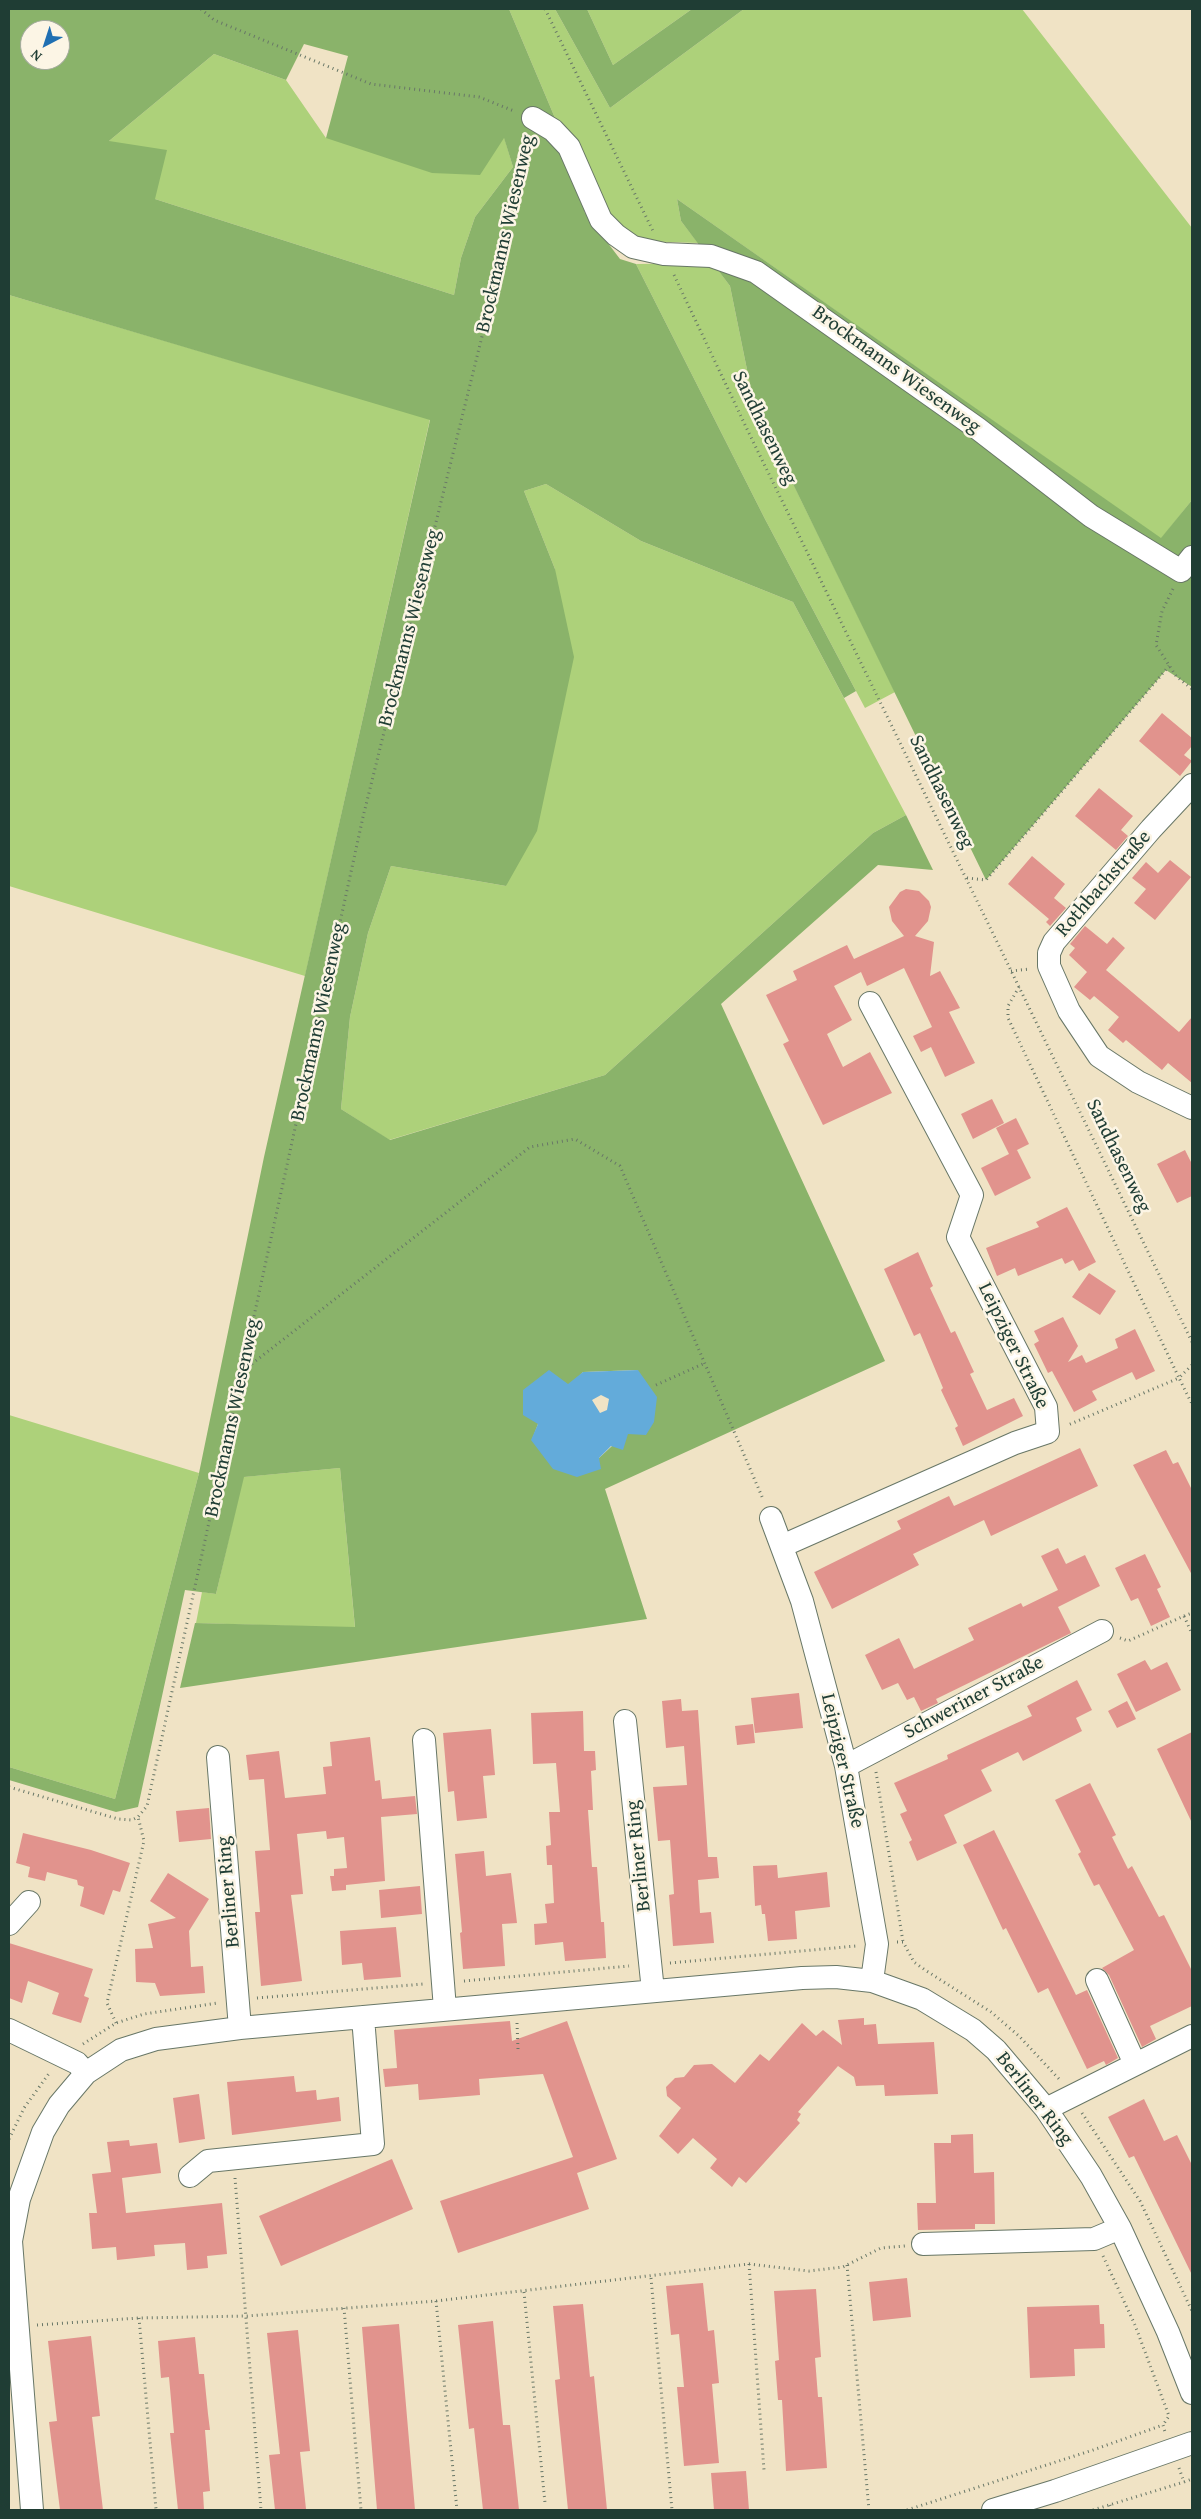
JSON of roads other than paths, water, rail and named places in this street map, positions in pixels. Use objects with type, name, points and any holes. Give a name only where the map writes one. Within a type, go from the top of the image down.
[{"type":"street","name":"Brockmanns Wiesenweg","points":[[533,118],[553,130],[569,146],[601,220],[616,235],[633,247],[664,254],[712,256],[756,272],[977,428],[1091,516],[1187,564]]},
{"type":"street","name":"Rothbachstraße","points":[[1192,785],[1151,829],[1054,942],[1049,953],[1048,966],[1069,1011],[1099,1056],[1138,1082],[1192,1108]]},
{"type":"street","name":"Leipziger Straße","points":[[782,1546],[1015,1443],[1048,1432],[1046,1407],[958,1237],[972,1195],[870,1003]]},
{"type":"street","name":"Leipziger Straße","points":[[771,1518],[802,1601],[846,1766],[877,1944],[872,1982]]},
{"type":"street","name":"Schweriner Straße","points":[[846,1766],[1102,1631]]},
{"type":"street","name":"Berliner Ring","points":[[625,1721],[653,1991]]},
{"type":"street","points":[[424,1740],[445,2009]]},
{"type":"street","name":"Berliner Ring","points":[[218,1757],[240,2028]]},
{"type":"street","points":[[9,1924],[29,1902]]},
{"type":"street","name":"Berliner Ring","points":[[32,2510],[16,2326],[11,2296],[10,2241],[19,2199],[43,2132],[58,2105],[86,2073],[121,2050],[156,2038],[240,2028],[802,1978],[836,1977],[872,1982],[922,1999],[973,2030],[1018,2073],[1046,2109],[1091,2176],[1120,2228],[1168,2332],[1192,2393]]},
{"type":"street","points":[[1097,1980],[1135,2064]]},
{"type":"street","points":[[190,2176],[208,2161],[373,2144],[363,2017]]},
{"type":"street","points":[[9,2030],[77,2063],[86,2073]]},
{"type":"street","points":[[1046,2109],[1192,2036]]},
{"type":"street","points":[[923,2244],[1094,2239],[1120,2228]]},
{"type":"street","points":[[993,2510],[1041,2503],[1192,2442]]},
{"type":"water","points":[[549,1370],[568,1384],[583,1372],[638,1370],[657,1397],[654,1422],[646,1435],[628,1434],[623,1450],[611,1446],[599,1458],[601,1469],[577,1477],[553,1469],[531,1440],[538,1424],[523,1415],[523,1390]],"holes":[[[601,1395],[609,1399],[607,1410],[600,1413],[592,1400]]]}]
